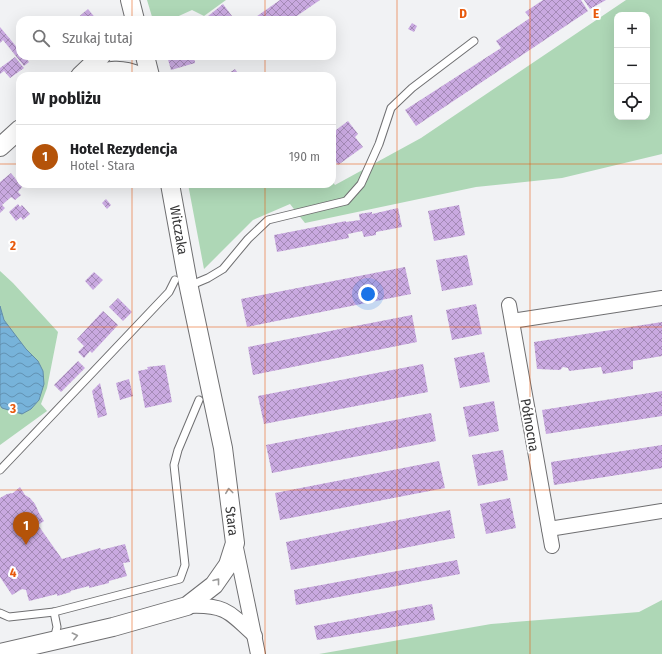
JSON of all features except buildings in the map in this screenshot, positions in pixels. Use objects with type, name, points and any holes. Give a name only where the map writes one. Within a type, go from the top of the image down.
[{"type":"street","points":[[127,16],[129,0]]},
{"type":"street","points":[[129,0],[134,16]]},
{"type":"street","points":[[84,72],[97,60]]},
{"type":"street","points":[[146,60],[149,72]]},
{"type":"street","points":[[102,72],[116,70],[130,72]]},
{"type":"street","points":[[0,147],[16,133]]},
{"type":"street","name":"Witczaka","points":[[171,188],[184,281]]},
{"type":"street","name":"Stara","points":[[0,653],[20,651],[49,642],[113,628],[187,606],[214,585],[228,565],[235,543],[223,448],[206,399],[184,281]]},
{"type":"street","points":[[512,321],[662,298]]},
{"type":"street","name":"Północna","points":[[508,305],[552,546]]},
{"type":"street","points":[[549,529],[662,511]]},
{"type":"street","points":[[235,543],[258,654]]},
{"type":"street","points":[[187,606],[205,605],[225,610],[234,616],[255,636]]},
{"type":"lane","points":[[0,470],[169,292],[184,281],[208,278],[223,269],[248,239],[268,220],[346,201],[362,184],[379,144],[391,108],[412,88],[474,41]]},
{"type":"lane","points":[[0,613],[9,617],[54,612],[180,579],[186,565],[174,465],[178,450],[206,399]]},
{"type":"lane","points":[[49,642],[54,638],[57,627],[54,612]]},
{"type":"green space","points":[[147,0],[226,0],[204,16],[192,10],[179,16],[152,16]]},
{"type":"green space","points":[[626,0],[662,0],[662,154],[562,178],[476,187],[305,223],[290,204],[253,220],[204,269],[189,188],[336,188],[336,184],[421,138]]},
{"type":"green space","points":[[0,271],[58,332],[47,388],[41,404],[47,411],[0,445]]},
{"type":"green space","points":[[662,600],[662,654],[319,654],[491,624],[639,612]]},
{"type":"water","points":[[0,306],[4,320],[26,349],[38,361],[43,371],[44,384],[39,400],[31,409],[22,414],[2,408],[0,405]]},
{"type":"place","name":"Hotel Rezydencja","points":[[26,545]]}]
